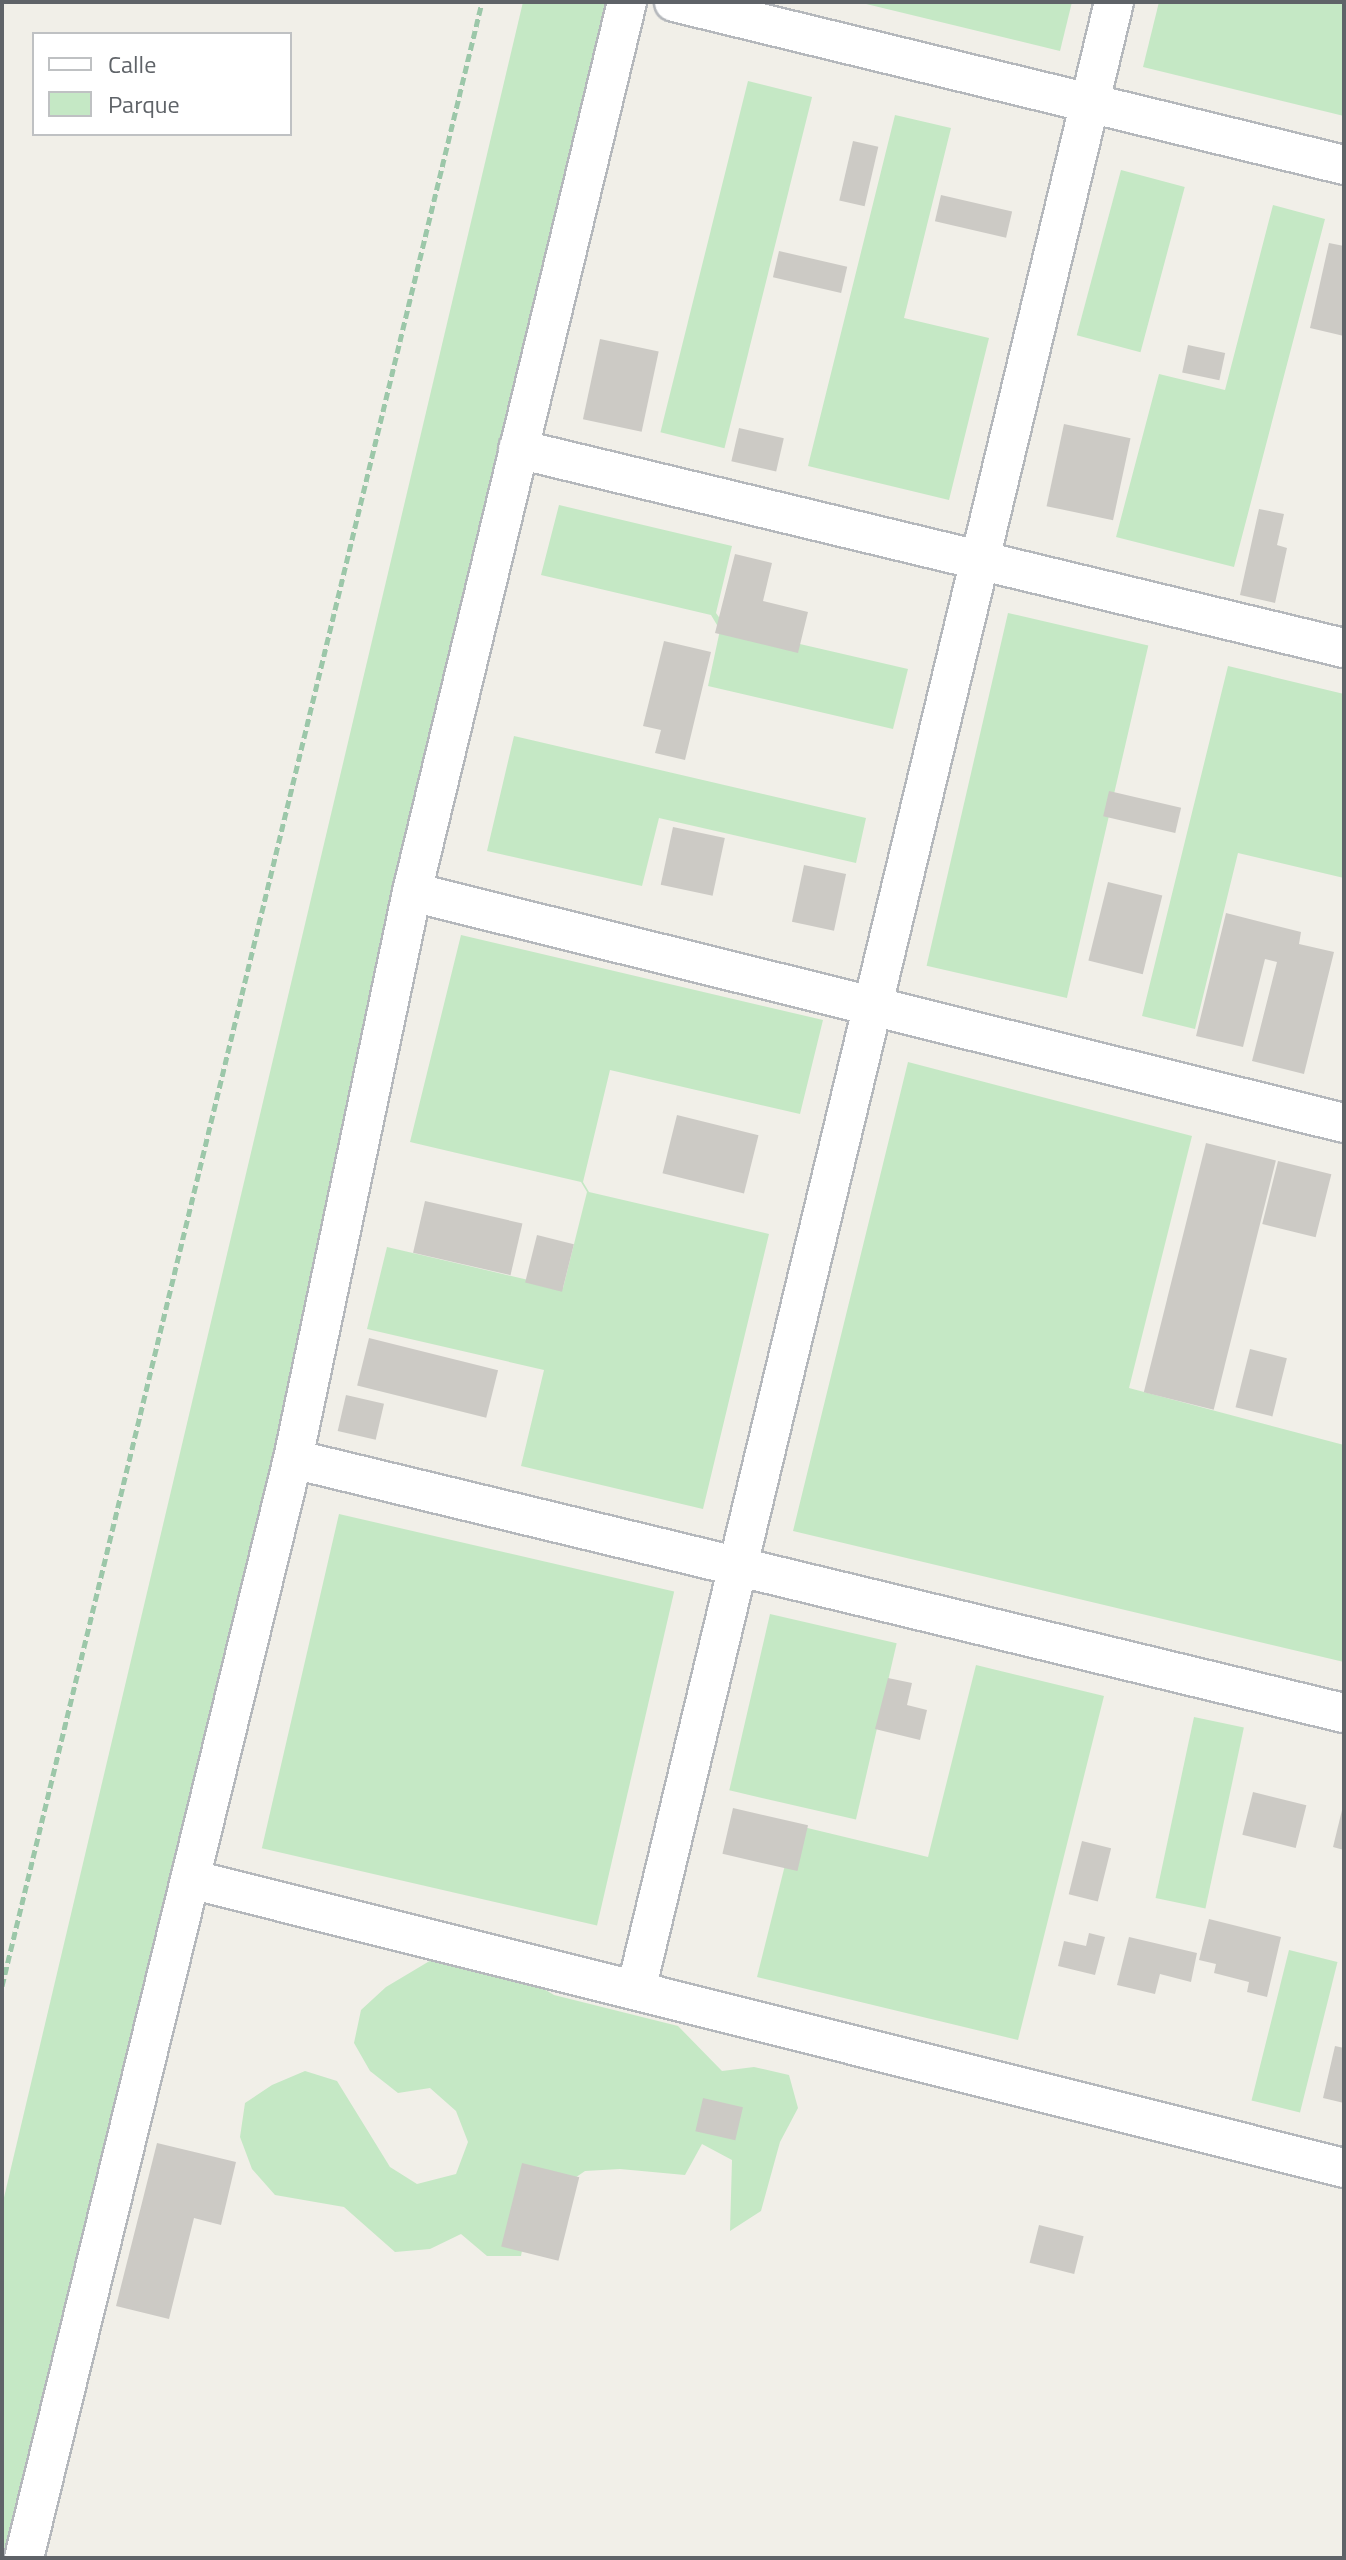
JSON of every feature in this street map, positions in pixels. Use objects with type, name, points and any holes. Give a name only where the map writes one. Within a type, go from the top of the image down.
[{"type":"street","points":[[24,2558],[293,1459],[412,892],[627,2]]},
{"type":"street","points":[[674,2],[1344,165]]},
{"type":"street","points":[[636,1990],[1114,2]]},
{"type":"street","points":[[518,449],[1344,648]]},
{"type":"street","points":[[412,892],[1344,1123]]},
{"type":"street","points":[[293,1459],[1344,1713]]},
{"type":"street","points":[[190,1879],[1344,2168]]},
{"type":"path","points":[[2,1986],[482,2]]},
{"type":"green space","points":[[523,2],[644,2],[24,2558],[2,2558],[2,2206]]},
{"type":"green space","points":[[858,2],[1072,2],[1060,51]]},
{"type":"green space","points":[[1159,2],[1344,2],[1344,116],[1143,67]]},
{"type":"green space","points":[[748,81],[812,97],[724,448],[660,432]]},
{"type":"green space","points":[[895,115],[951,128],[904,318],[989,338],[949,500],[808,466]]},
{"type":"green space","points":[[1121,170],[1185,187],[1140,352],[1077,335]]},
{"type":"green space","points":[[1273,205],[1325,219],[1234,567],[1116,537],[1159,374],[1225,390]]},
{"type":"green space","points":[[559,505],[732,546],[716,613],[726,627],[908,669],[893,729],[708,686],[720,630],[711,615],[541,575]]},
{"type":"green space","points":[[1008,613],[1148,645],[1067,998],[927,966]]},
{"type":"green space","points":[[1228,666],[1344,694],[1344,878],[1238,853],[1195,1029],[1142,1016]]},
{"type":"green space","points":[[514,736],[866,818],[856,863],[659,818],[642,886],[487,851]]},
{"type":"green space","points":[[461,935],[823,1020],[800,1114],[610,1070],[583,1182],[589,1192],[769,1234],[703,1509],[521,1466],[544,1370],[367,1329],[387,1247],[563,1288],[587,1192],[581,1182],[410,1142]]},
{"type":"green space","points":[[908,1062],[1192,1136],[1129,1388],[1344,1445],[1344,1662],[793,1531]]},
{"type":"green space","points":[[339,1514],[674,1591],[597,1926],[262,1848]]},
{"type":"green space","points":[[770,1614],[897,1643],[856,1820],[729,1790]]},
{"type":"green space","points":[[976,1665],[1104,1696],[1018,2040],[757,1977],[795,1825],[928,1857]]},
{"type":"green space","points":[[1194,1717],[1244,1728],[1205,1909],[1156,1898]]},
{"type":"green space","points":[[477,1949],[554,1995],[678,2026],[722,2071],[754,2067],[789,2075],[798,2108],[780,2142],[761,2211],[730,2231],[732,2160],[702,2144],[685,2175],[620,2169],[585,2171],[556,2191],[528,2219],[521,2256],[487,2256],[461,2234],[430,2249],[395,2252],[344,2207],[275,2195],[252,2169],[240,2137],[245,2103],[272,2085],[305,2071],[337,2081],[390,2167],[417,2184],[456,2174],[468,2142],[456,2111],[430,2088],[398,2093],[370,2071],[354,2043],[361,2010],[386,1987],[443,1953]]},
{"type":"green space","points":[[1289,1950],[1338,1962],[1300,2112],[1252,2100]]},
{"type":"building","points":[[853,141],[878,147],[865,206],[839,200]]},
{"type":"building","points":[[941,195],[1012,211],[1006,238],[935,221]]},
{"type":"building","points":[[1329,243],[1344,246],[1344,336],[1310,328]]},
{"type":"building","points":[[779,251],[847,267],[841,293],[773,277]]},
{"type":"building","points":[[600,339],[659,351],[642,432],[583,419]]},
{"type":"building","points":[[1188,345],[1225,353],[1219,380],[1182,372]]},
{"type":"building","points":[[1064,424],[1131,438],[1113,520],[1047,506]]},
{"type":"building","points":[[739,428],[784,438],[776,471],[731,461]]},
{"type":"building","points":[[1259,509],[1284,514],[1277,545],[1287,548],[1275,603],[1240,595]]},
{"type":"building","points":[[735,554],[772,563],[763,601],[808,612],[798,653],[715,633]]},
{"type":"building","points":[[664,641],[711,652],[685,760],[655,753],[661,730],[643,726]]},
{"type":"building","points":[[1109,791],[1181,808],[1175,833],[1103,816]]},
{"type":"building","points":[[673,827],[725,838],[713,896],[661,885]]},
{"type":"building","points":[[804,865],[846,874],[834,931],[792,922]]},
{"type":"building","points":[[1108,882],[1162,896],[1143,974],[1088,961]]},
{"type":"building","points":[[1226,913],[1301,932],[1299,944],[1334,952],[1304,1074],[1252,1061],[1277,962],[1265,959],[1243,1047],[1196,1036]]},
{"type":"building","points":[[677,1115],[759,1135],[744,1194],[662,1173]]},
{"type":"building","points":[[1206,1143],[1276,1160],[1214,1410],[1144,1392]]},
{"type":"building","points":[[1278,1161],[1331,1174],[1316,1237],[1262,1224]]},
{"type":"building","points":[[425,1201],[522,1223],[511,1275],[413,1253]]},
{"type":"building","points":[[537,1235],[574,1244],[562,1292],[525,1283]]},
{"type":"building","points":[[369,1338],[498,1370],[486,1418],[357,1386]]},
{"type":"building","points":[[1250,1349],[1287,1358],[1272,1416],[1235,1407]]},
{"type":"building","points":[[346,1395],[384,1404],[376,1440],[338,1431]]},
{"type":"building","points":[[888,1678],[912,1683],[907,1705],[927,1710],[920,1740],[875,1729]]},
{"type":"building","points":[[1253,1792],[1306,1805],[1296,1848],[1242,1835]]},
{"type":"building","points":[[1344,1806],[1344,1850],[1333,1847]]},
{"type":"building","points":[[733,1808],[808,1825],[797,1871],[722,1854]]},
{"type":"building","points":[[1082,1841],[1111,1848],[1098,1902],[1069,1894]]},
{"type":"building","points":[[1209,1919],[1281,1937],[1267,1997],[1247,1992],[1249,1982],[1214,1973],[1216,1964],[1199,1960]]},
{"type":"building","points":[[1089,1933],[1105,1937],[1095,1975],[1058,1966],[1064,1941],[1086,1946]]},
{"type":"building","points":[[1129,1937],[1197,1953],[1191,1982],[1160,1974],[1155,1994],[1117,1985]]},
{"type":"building","points":[[1335,2046],[1344,2048],[1344,2103],[1323,2098]]},
{"type":"building","points":[[703,2098],[743,2107],[735,2140],[695,2131]]},
{"type":"building","points":[[157,2143],[236,2162],[221,2225],[194,2218],[169,2319],[116,2306]]},
{"type":"building","points":[[522,2163],[579,2177],[558,2261],[501,2246]]},
{"type":"building","points":[[1039,2225],[1084,2236],[1074,2274],[1030,2263]]}]
